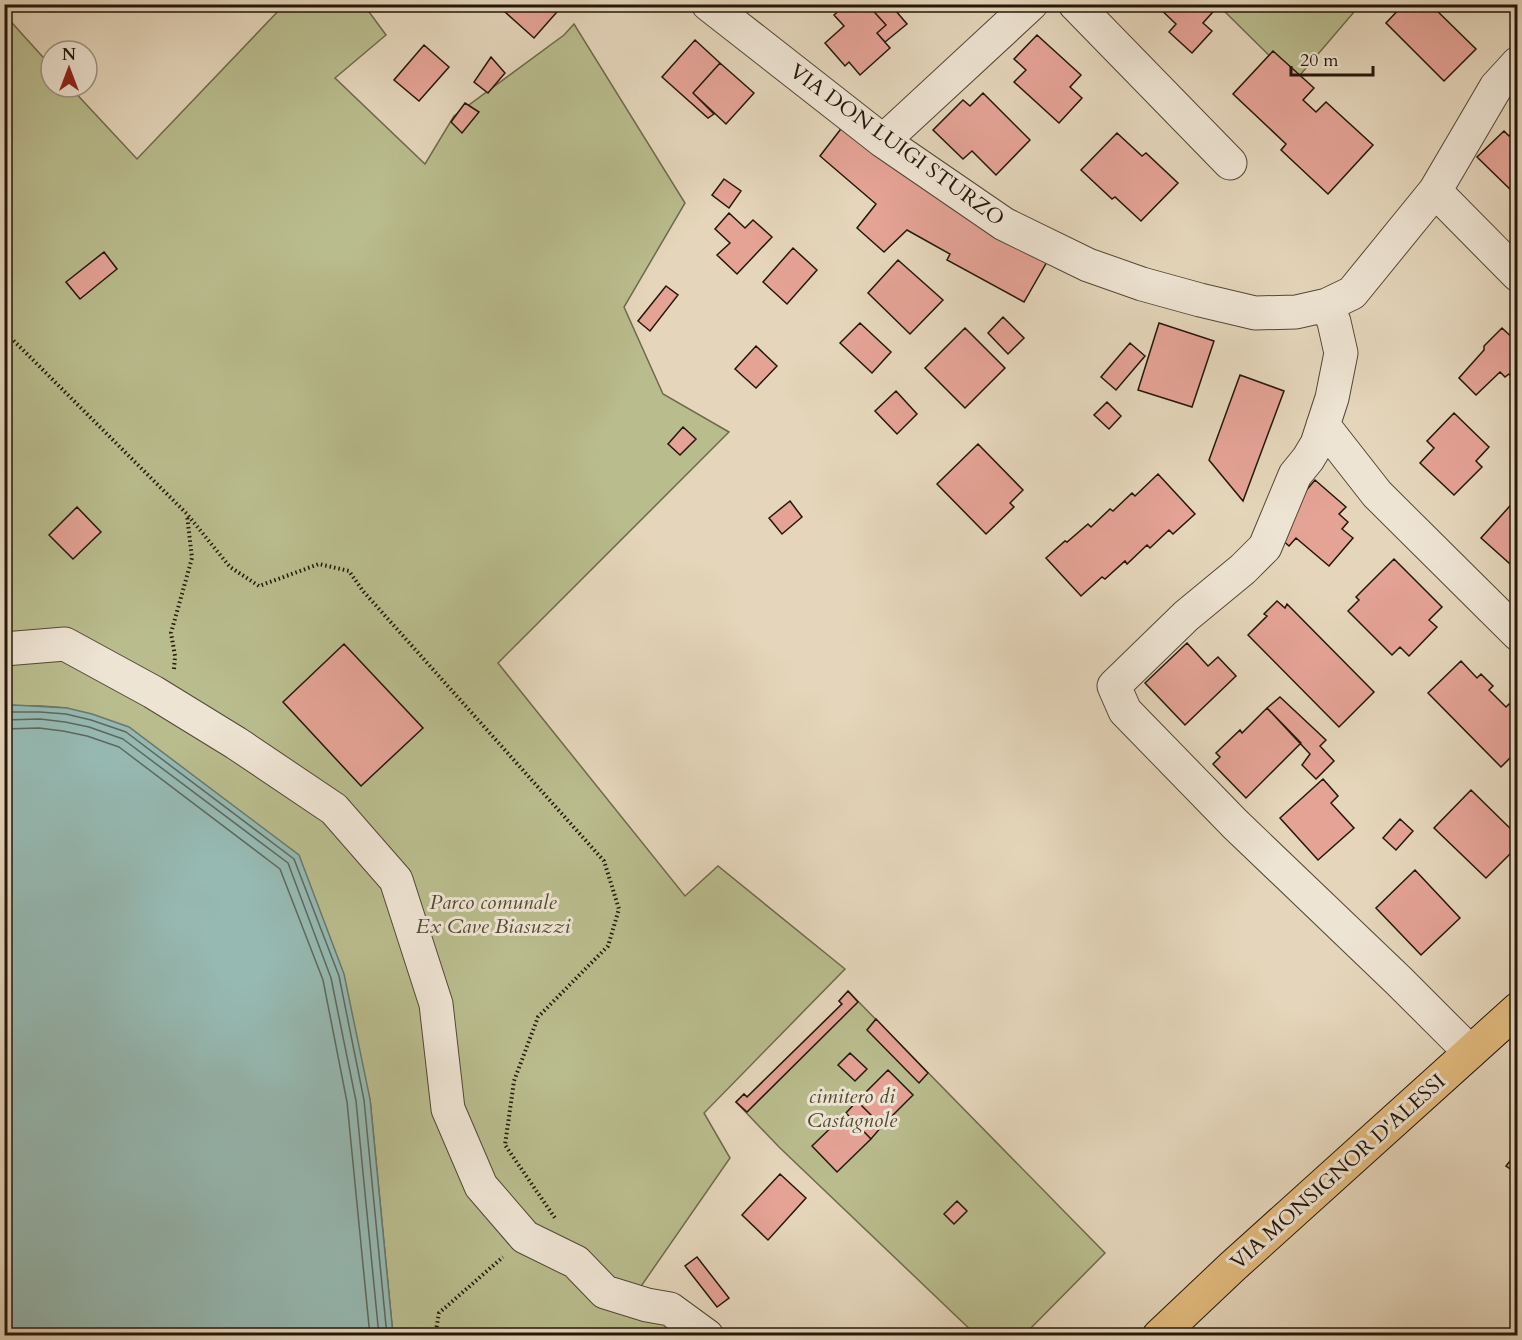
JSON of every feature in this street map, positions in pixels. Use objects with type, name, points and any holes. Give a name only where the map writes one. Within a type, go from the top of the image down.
[{"type":"main road","name":"VIA MONSIGNOR D'ALESSI","points":[[1159,1335],[1518,1009]]},
{"type":"street","name":"VIA DON LUIGI STURZO","points":[[708,4],[883,141],[1004,224],[1088,265],[1142,284],[1255,313],[1296,312],[1328,305],[1352,293],[1435,191],[1496,87],[1518,63]]},
{"type":"street","points":[[883,141],[1031,4]]},
{"type":"street","points":[[1074,4],[1230,163]]},
{"type":"street","points":[[1435,191],[1518,274]]},
{"type":"street","points":[[1328,305],[1341,353],[1332,398],[1317,444],[1294,475],[1265,547],[1243,569],[1186,616],[1114,686],[1125,711],[1235,824],[1399,981],[1470,1053]]},
{"type":"street","points":[[1323,425],[1377,494],[1518,634]]},
{"type":"street","points":[[4,650],[65,644],[236,743],[334,809],[396,880],[436,1004],[448,1109],[481,1186],[525,1237],[576,1262],[605,1292],[647,1305],[670,1309],[707,1335]]},
{"type":"path","points":[[4,331],[187,514],[230,567],[259,586],[319,564],[349,571],[391,623],[604,861],[620,909],[608,946],[538,1017],[514,1081],[505,1145],[551,1209],[556,1220]]},
{"type":"path","points":[[172,704],[175,656],[171,633],[192,558],[187,514]]},
{"type":"path","points":[[435,1335],[439,1313],[525,1237]]},
{"type":"green space","name":"Parco comunale Ex Cave Biasuzzi","points":[[284,5],[364,5],[386,35],[335,78],[425,164],[454,116],[564,35],[574,24],[685,203],[624,307],[663,394],[729,432],[498,663],[685,896],[718,866],[845,969],[704,1113],[730,1158],[637,1292],[673,1335],[393,1335],[370,1099],[67,708],[5,706],[4,14],[39,53],[39,99],[81,99],[137,159]]},
{"type":"green space","points":[[1218,5],[1360,5],[1295,81]]},
{"type":"green space","name":"cimitero di Castagnole","points":[[848,991],[1105,1253],[1024,1335],[976,1335],[779,1147],[736,1102],[744,1094],[747,1097],[842,1004],[839,1001]]},
{"type":"water","points":[[4,706],[67,708],[129,727],[299,855],[344,974],[370,1099],[393,1335],[5,1335]]},
{"type":"building","points":[[496,4],[564,4],[534,38]]},
{"type":"building","points":[[846,4],[867,4],[886,25],[877,33],[890,48],[860,75],[849,62],[845,66],[825,43],[844,26],[834,15]]},
{"type":"building","points":[[867,4],[890,4],[907,24],[885,42],[877,33],[886,25]]},
{"type":"building","points":[[1155,4],[1220,4],[1203,23],[1212,31],[1192,53],[1169,32],[1176,24]]},
{"type":"building","points":[[1404,4],[1430,4],[1476,49],[1444,81],[1386,23]]},
{"type":"building","points":[[1037,35],[1081,75],[1070,87],[1082,98],[1059,123],[1014,82],[1026,70],[1014,59]]},
{"type":"building","points":[[695,40],[720,63],[693,93],[714,114],[708,118],[662,77]]},
{"type":"building","points":[[424,45],[449,67],[419,101],[394,80]]},
{"type":"building","points":[[1273,51],[1314,88],[1303,100],[1316,112],[1326,102],[1373,145],[1328,194],[1281,150],[1286,144],[1233,94]]},
{"type":"building","points":[[491,57],[505,73],[488,93],[474,82]]},
{"type":"building","points":[[720,63],[754,93],[726,124],[693,93]]},
{"type":"building","points":[[983,93],[1030,140],[996,175],[972,151],[963,159],[933,130],[963,100],[970,106]]},
{"type":"building","points":[[465,103],[479,112],[462,133],[451,122]]},
{"type":"building","points":[[847,121],[1048,260],[1024,302],[947,260],[950,254],[907,230],[884,252],[857,228],[876,204],[820,156]]},
{"type":"building","points":[[1518,127],[1518,197],[1477,157],[1504,131],[1509,136]]},
{"type":"building","points":[[1117,133],[1142,156],[1146,153],[1178,183],[1141,221],[1115,197],[1112,199],[1081,170]]},
{"type":"building","points":[[724,179],[741,191],[729,208],[712,195]]},
{"type":"building","points":[[729,213],[745,228],[753,220],[772,237],[737,274],[717,255],[730,243],[715,229]]},
{"type":"building","points":[[793,248],[817,270],[787,304],[763,282]]},
{"type":"building","points":[[104,252],[117,269],[80,299],[66,282]]},
{"type":"building","points":[[898,260],[943,300],[910,334],[868,293]]},
{"type":"building","points":[[666,286],[678,295],[650,331],[638,321]]},
{"type":"building","points":[[1003,317],[1024,338],[1008,354],[988,333]]},
{"type":"building","points":[[860,323],[891,352],[872,373],[840,343]]},
{"type":"building","points":[[1159,323],[1214,341],[1192,407],[1138,390]]},
{"type":"building","points":[[965,328],[1005,368],[965,408],[925,368]]},
{"type":"building","points":[[1502,328],[1518,343],[1518,393],[1511,387],[1516,382],[1509,374],[1505,377],[1500,372],[1476,395],[1459,378],[1484,350],[1484,346]]},
{"type":"building","points":[[1130,343],[1145,356],[1116,390],[1101,377]]},
{"type":"building","points":[[756,346],[777,366],[756,388],[735,369]]},
{"type":"building","points":[[1240,375],[1284,391],[1243,501],[1209,460]]},
{"type":"building","points":[[896,391],[917,414],[897,434],[875,411]]},
{"type":"building","points":[[1107,402],[1121,416],[1109,429],[1094,415]]},
{"type":"building","points":[[1454,413],[1489,447],[1476,461],[1482,467],[1454,495],[1420,463],[1434,448],[1427,441]]},
{"type":"building","points":[[683,427],[696,439],[680,455],[668,444]]},
{"type":"building","points":[[978,444],[1023,490],[1010,503],[1014,507],[986,534],[937,484]]},
{"type":"building","points":[[1158,474],[1195,514],[1173,534],[1169,530],[1150,548],[1147,545],[1127,564],[1125,561],[1081,596],[1046,558],[1088,524],[1091,527],[1110,509],[1113,511],[1132,493],[1135,496]]},
{"type":"building","points":[[1315,480],[1346,507],[1339,514],[1348,522],[1342,529],[1353,538],[1329,566],[1296,538],[1289,546],[1272,531]]},
{"type":"building","points":[[1518,497],[1518,571],[1481,538]]},
{"type":"building","points":[[790,501],[802,517],[782,534],[769,518]]},
{"type":"building","points":[[77,507],[101,532],[73,559],[49,535]]},
{"type":"building","points":[[1394,559],[1442,607],[1429,620],[1437,627],[1409,656],[1400,647],[1392,655],[1348,611],[1359,600],[1356,597]]},
{"type":"building","points":[[1277,601],[1285,608],[1287,604],[1374,692],[1339,727],[1248,635],[1267,616],[1264,614]]},
{"type":"building","points":[[1187,643],[1208,666],[1218,657],[1236,676],[1185,725],[1145,683]]},
{"type":"building","points":[[344,644],[423,728],[361,786],[283,702]]},
{"type":"building","points":[[1461,661],[1477,678],[1481,674],[1493,686],[1489,690],[1506,707],[1509,704],[1518,712],[1518,750],[1501,767],[1428,693]]},
{"type":"building","points":[[1280,697],[1326,740],[1320,746],[1334,761],[1316,779],[1302,765],[1310,754],[1267,708]]},
{"type":"building","points":[[1267,708],[1301,743],[1246,798],[1213,764],[1220,757],[1216,753],[1240,730],[1242,733]]},
{"type":"building","points":[[1323,779],[1338,796],[1331,803],[1354,828],[1318,860],[1280,818]]},
{"type":"building","points":[[1471,790],[1518,836],[1518,846],[1486,878],[1434,828]]},
{"type":"building","points":[[1400,819],[1413,831],[1396,850],[1383,838]]},
{"type":"building","points":[[1415,870],[1460,918],[1421,955],[1376,908]]},
{"type":"building","points":[[848,991],[858,1002],[747,1112],[736,1102],[744,1094],[747,1097],[842,1004],[839,1001]]},
{"type":"building","points":[[876,1019],[928,1073],[919,1083],[867,1030]]},
{"type":"building","points":[[850,1053],[867,1069],[855,1081],[838,1065]]},
{"type":"building","points":[[888,1070],[913,1095],[882,1126],[857,1101]]},
{"type":"building","points":[[857,1101],[882,1126],[871,1139],[846,1113]]},
{"type":"building","points":[[846,1113],[871,1139],[837,1172],[812,1146]]},
{"type":"building","points":[[1518,1151],[1518,1174],[1506,1166]]},
{"type":"building","points":[[780,1174],[806,1198],[768,1240],[742,1215]]},
{"type":"building","points":[[957,1201],[967,1211],[954,1224],[944,1214]]},
{"type":"building","points":[[697,1257],[729,1298],[717,1307],[685,1266]]}]
